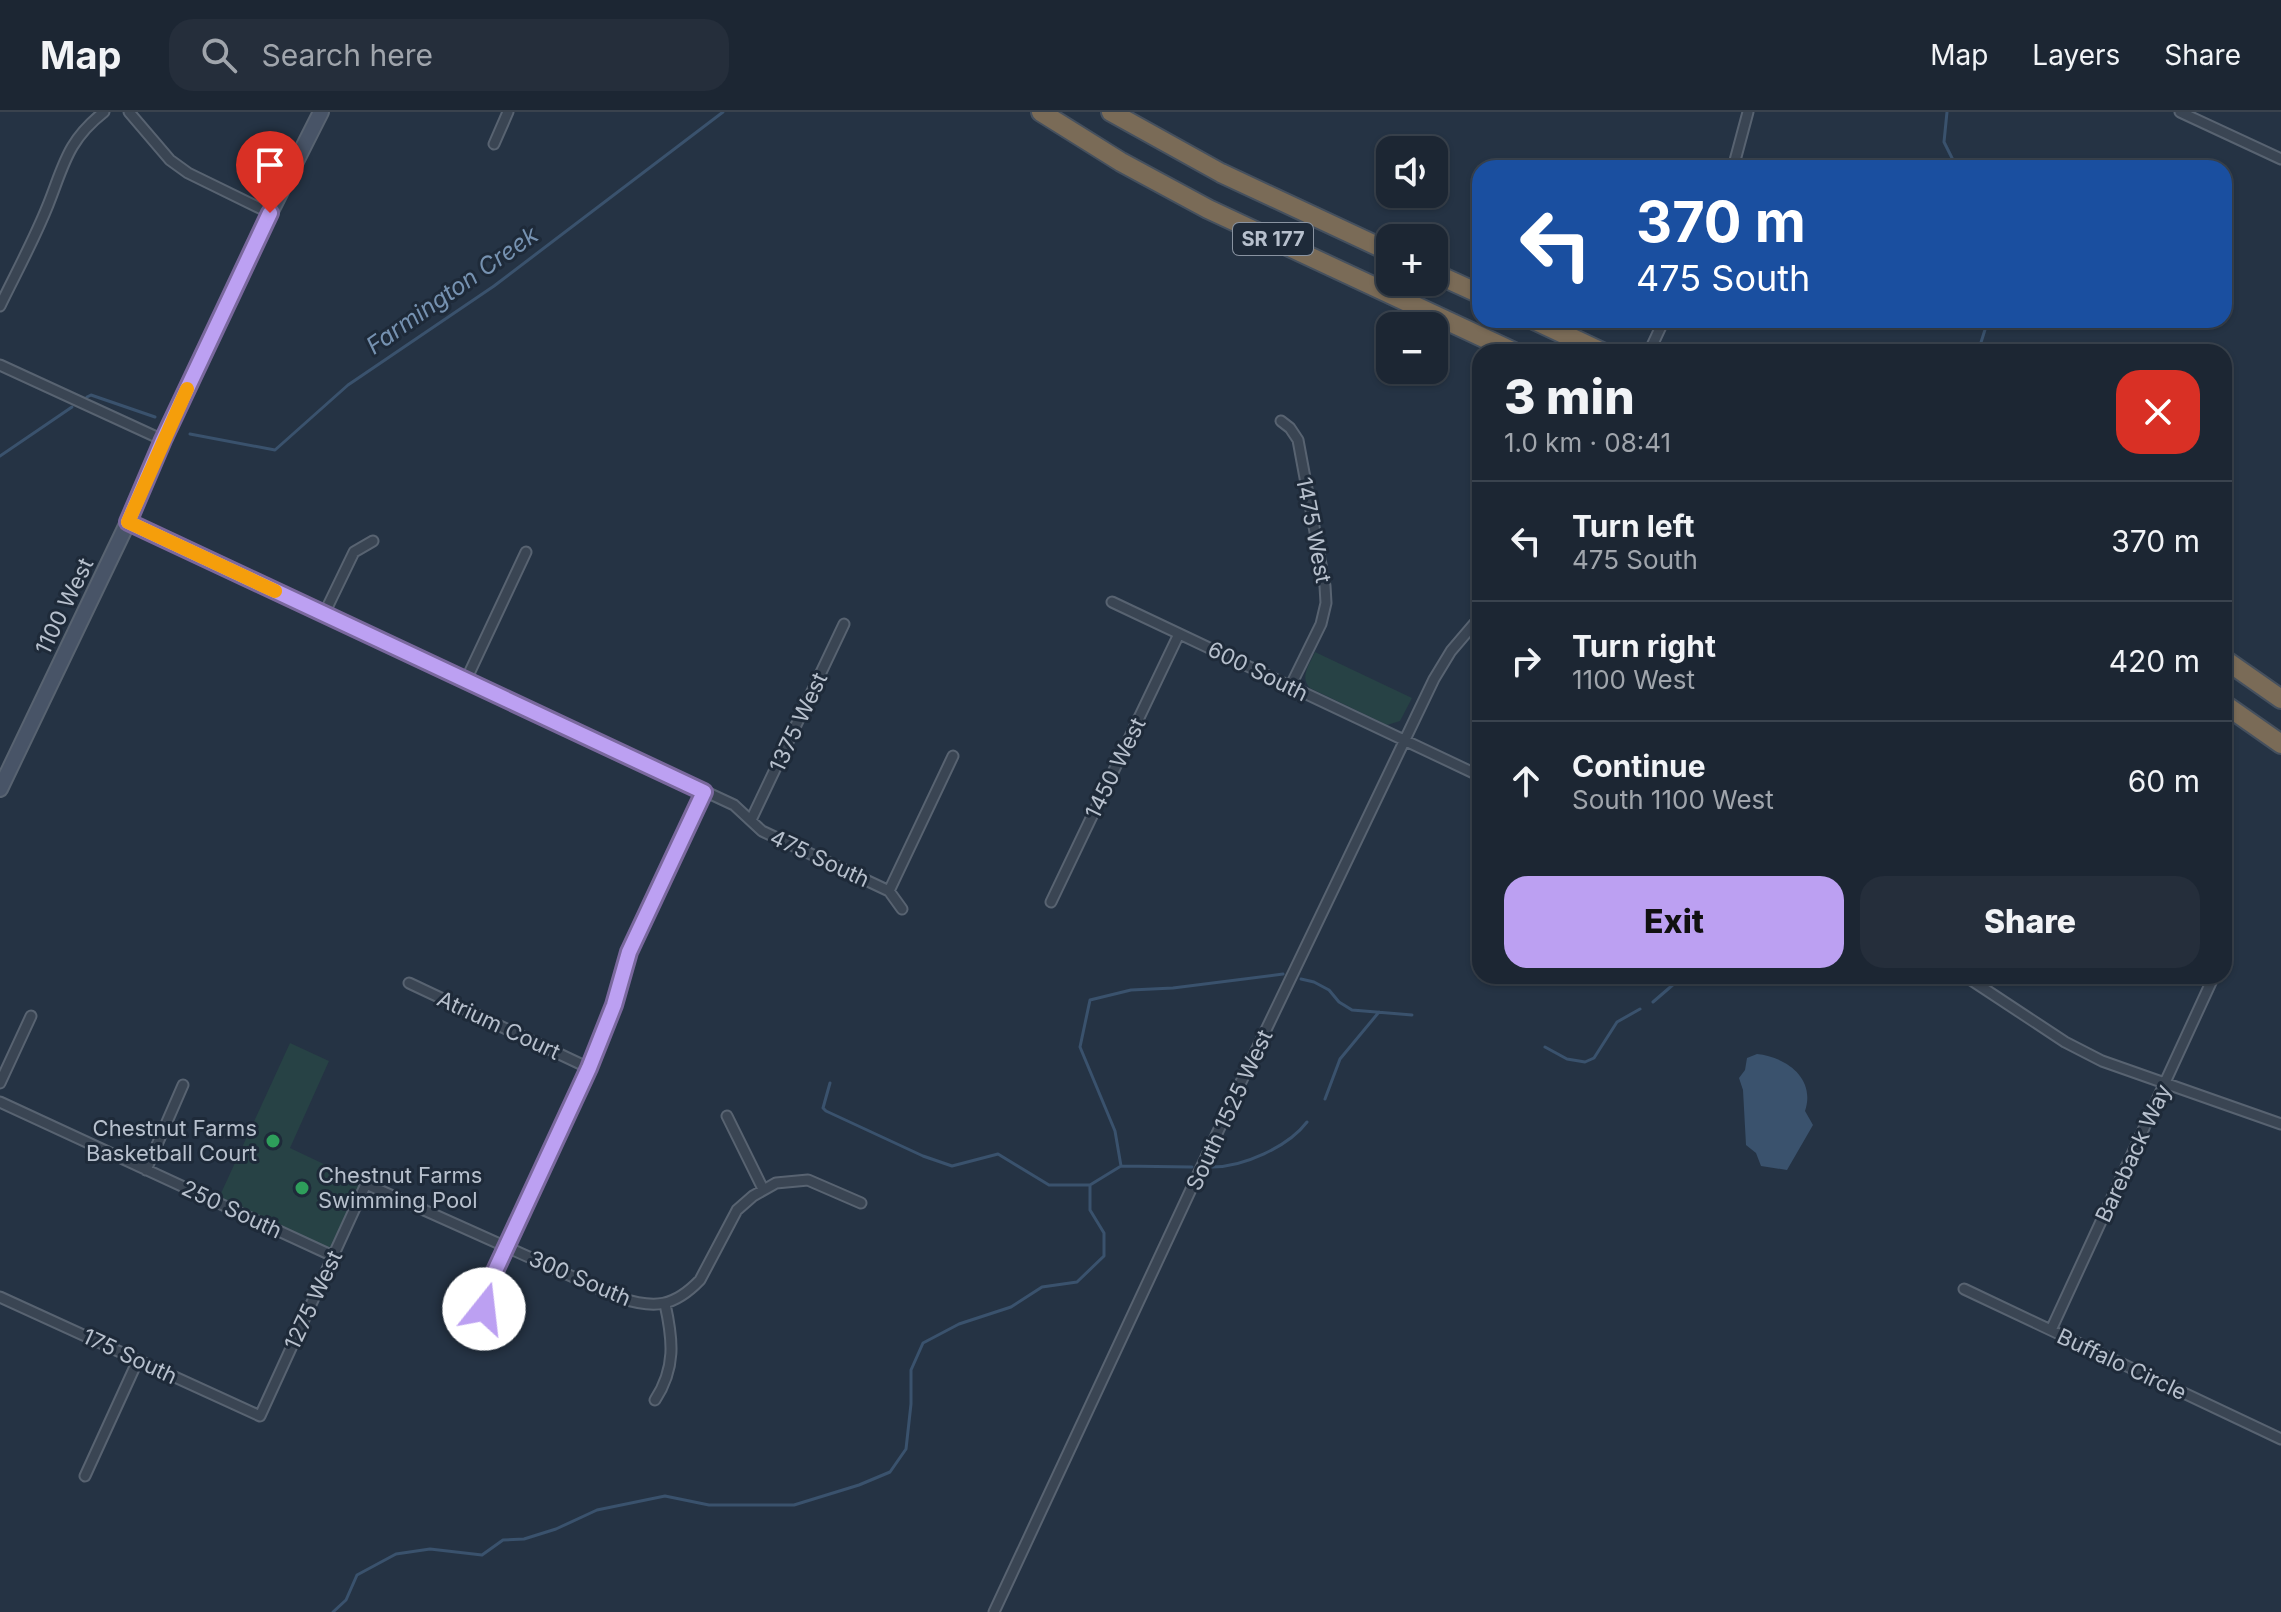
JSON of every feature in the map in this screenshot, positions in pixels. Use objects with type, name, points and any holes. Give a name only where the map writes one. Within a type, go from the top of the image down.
[{"type":"highway","name":"SR 177","points":[[1041,112],[1121,162],[1208,209],[1497,344]]},
{"type":"highway","name":"SR 177","points":[[1111,112],[1221,173],[1376,245]]},
{"type":"highway","points":[[1448,279],[1472,290]]},
{"type":"highway","points":[[1551,328],[1585,344]]},
{"type":"highway","points":[[2232,665],[2281,699]]},
{"type":"highway","points":[[2232,710],[2281,744]]},
{"type":"street","points":[[0,306],[47,206],[63,160],[87,126],[104,112]]},
{"type":"street","points":[[129,112],[170,160],[188,173],[270,213]]},
{"type":"street","name":"1100 West","points":[[0,789],[128,522],[163,440],[270,213],[321,112]]},
{"type":"street","points":[[494,144],[508,112]]},
{"type":"street","points":[[1735,160],[1748,112]]},
{"type":"street","points":[[2180,112],[2281,159]]},
{"type":"street","points":[[0,365],[163,440]]},
{"type":"street","name":"1475 West","points":[[1281,421],[1298,440],[1326,594],[1324,617],[1290,687]]},
{"type":"street","name":"475 South","points":[[128,522],[734,805],[762,831],[889,891],[902,909]]},
{"type":"street","points":[[324,614],[354,552],[373,541]]},
{"type":"street","points":[[466,680],[526,552]]},
{"type":"street","name":"600 South","points":[[1112,602],[1472,772]]},
{"type":"street","name":"1375 West","points":[[751,820],[844,624]]},
{"type":"street","name":"South 1525 West","points":[[994,1612],[1404,741],[1441,665],[1472,627]]},
{"type":"street","name":"1450 West","points":[[1051,902],[1179,634]]},
{"type":"street","points":[[889,891],[953,756]]},
{"type":"street","points":[[484,1325],[487,1290],[589,1068],[614,1005],[629,952],[704,792]]},
{"type":"street","name":"Atrium Court","points":[[409,983],[589,1068]]},
{"type":"street","points":[[1977,984],[2065,1042],[2119,1069],[2281,1124]]},
{"type":"street","name":"Bareback Way","points":[[2051,1330],[2210,984]]},
{"type":"street","points":[[0,1083],[31,1016]]},
{"type":"street","points":[[146,1170],[183,1085]]},
{"type":"street","name":"250 South","points":[[0,1102],[333,1256]]},
{"type":"street","points":[[727,1116],[763,1189]]},
{"type":"street","points":[[655,1400],[665,1384],[671,1365],[671,1332],[665,1304],[700,1280],[730,1219],[745,1202],[776,1183],[808,1180],[861,1203]]},
{"type":"street","name":"300 South","points":[[366,1184],[620,1298],[636,1303],[665,1304]]},
{"type":"street","name":"1275 West","points":[[260,1416],[366,1184]]},
{"type":"street","name":"Buffalo Circle","points":[[1964,1289],[2281,1439]]},
{"type":"street","name":"175 South","points":[[0,1297],[260,1416]]},
{"type":"street","points":[[85,1476],[138,1360]]},
{"type":"green space","points":[[1315,652],[1412,698],[1400,721],[1387,725],[1310,688],[1305,675]]},
{"type":"green space","points":[[290,1043],[329,1061],[290,1148],[366,1184],[333,1256],[217,1202]]},
{"type":"water","points":[[1757,1054],[1788,1065],[1802,1079],[1806,1089],[1805,1111],[1813,1125],[1787,1170],[1761,1166],[1756,1153],[1746,1145],[1743,1090],[1739,1078],[1745,1070],[1747,1058]]},
{"type":"waterway","name":"Farmington Creek","points":[[190,434],[275,450],[348,385],[494,286],[723,112]]},
{"type":"waterway","points":[[1947,112],[1944,142],[1953,160]]},
{"type":"waterway","points":[[1980,344],[1986,328]]},
{"type":"waterway","name":"Farmington Creek","points":[[87,397],[91,395],[155,417]]},
{"type":"waterway","name":"Farmington Creek","points":[[0,456],[72,407]]},
{"type":"waterway","points":[[1121,1166],[1115,1131],[1080,1047],[1090,1000],[1131,990],[1173,988],[1283,974]]},
{"type":"waterway","points":[[1301,979],[1329,990],[1339,1002],[1352,1010],[1412,1015]]},
{"type":"waterway","points":[[1653,1002],[1674,984]]},
{"type":"waterway","points":[[1545,1047],[1567,1059],[1585,1062],[1594,1058],[1617,1022],[1640,1009]]},
{"type":"waterway","points":[[1325,1099],[1340,1059],[1379,1012]]},
{"type":"waterway","points":[[830,1083],[823,1108],[826,1111],[923,1156],[952,1166],[998,1154],[1049,1185],[1090,1185]]},
{"type":"waterway","points":[[1212,1167],[1264,1154],[1288,1140],[1307,1122]]},
{"type":"waterway","points":[[333,1612],[346,1600],[357,1575],[396,1554],[430,1549],[482,1555],[503,1540],[524,1539],[556,1529],[597,1510],[665,1496],[709,1505],[794,1505],[890,1472],[906,1449],[911,1370],[923,1343],[959,1324],[1011,1307],[1042,1287],[1077,1282],[1104,1256],[1104,1233],[1090,1210],[1090,1185],[1121,1166],[1192,1167]]},
{"type":"slow traffic","points":[[187,389],[128,522],[275,591]]},
{"type":"place","name":"Chestnut Farms Basketball Court","points":[[273,1141]]},
{"type":"place","name":"Chestnut Farms Swimming Pool","points":[[302,1188]]},
{"type":"route","points":[[270,213],[163,440],[128,522],[704,792],[629,952],[614,1005],[589,1068],[495,1271],[487,1290],[484,1309]]}]
